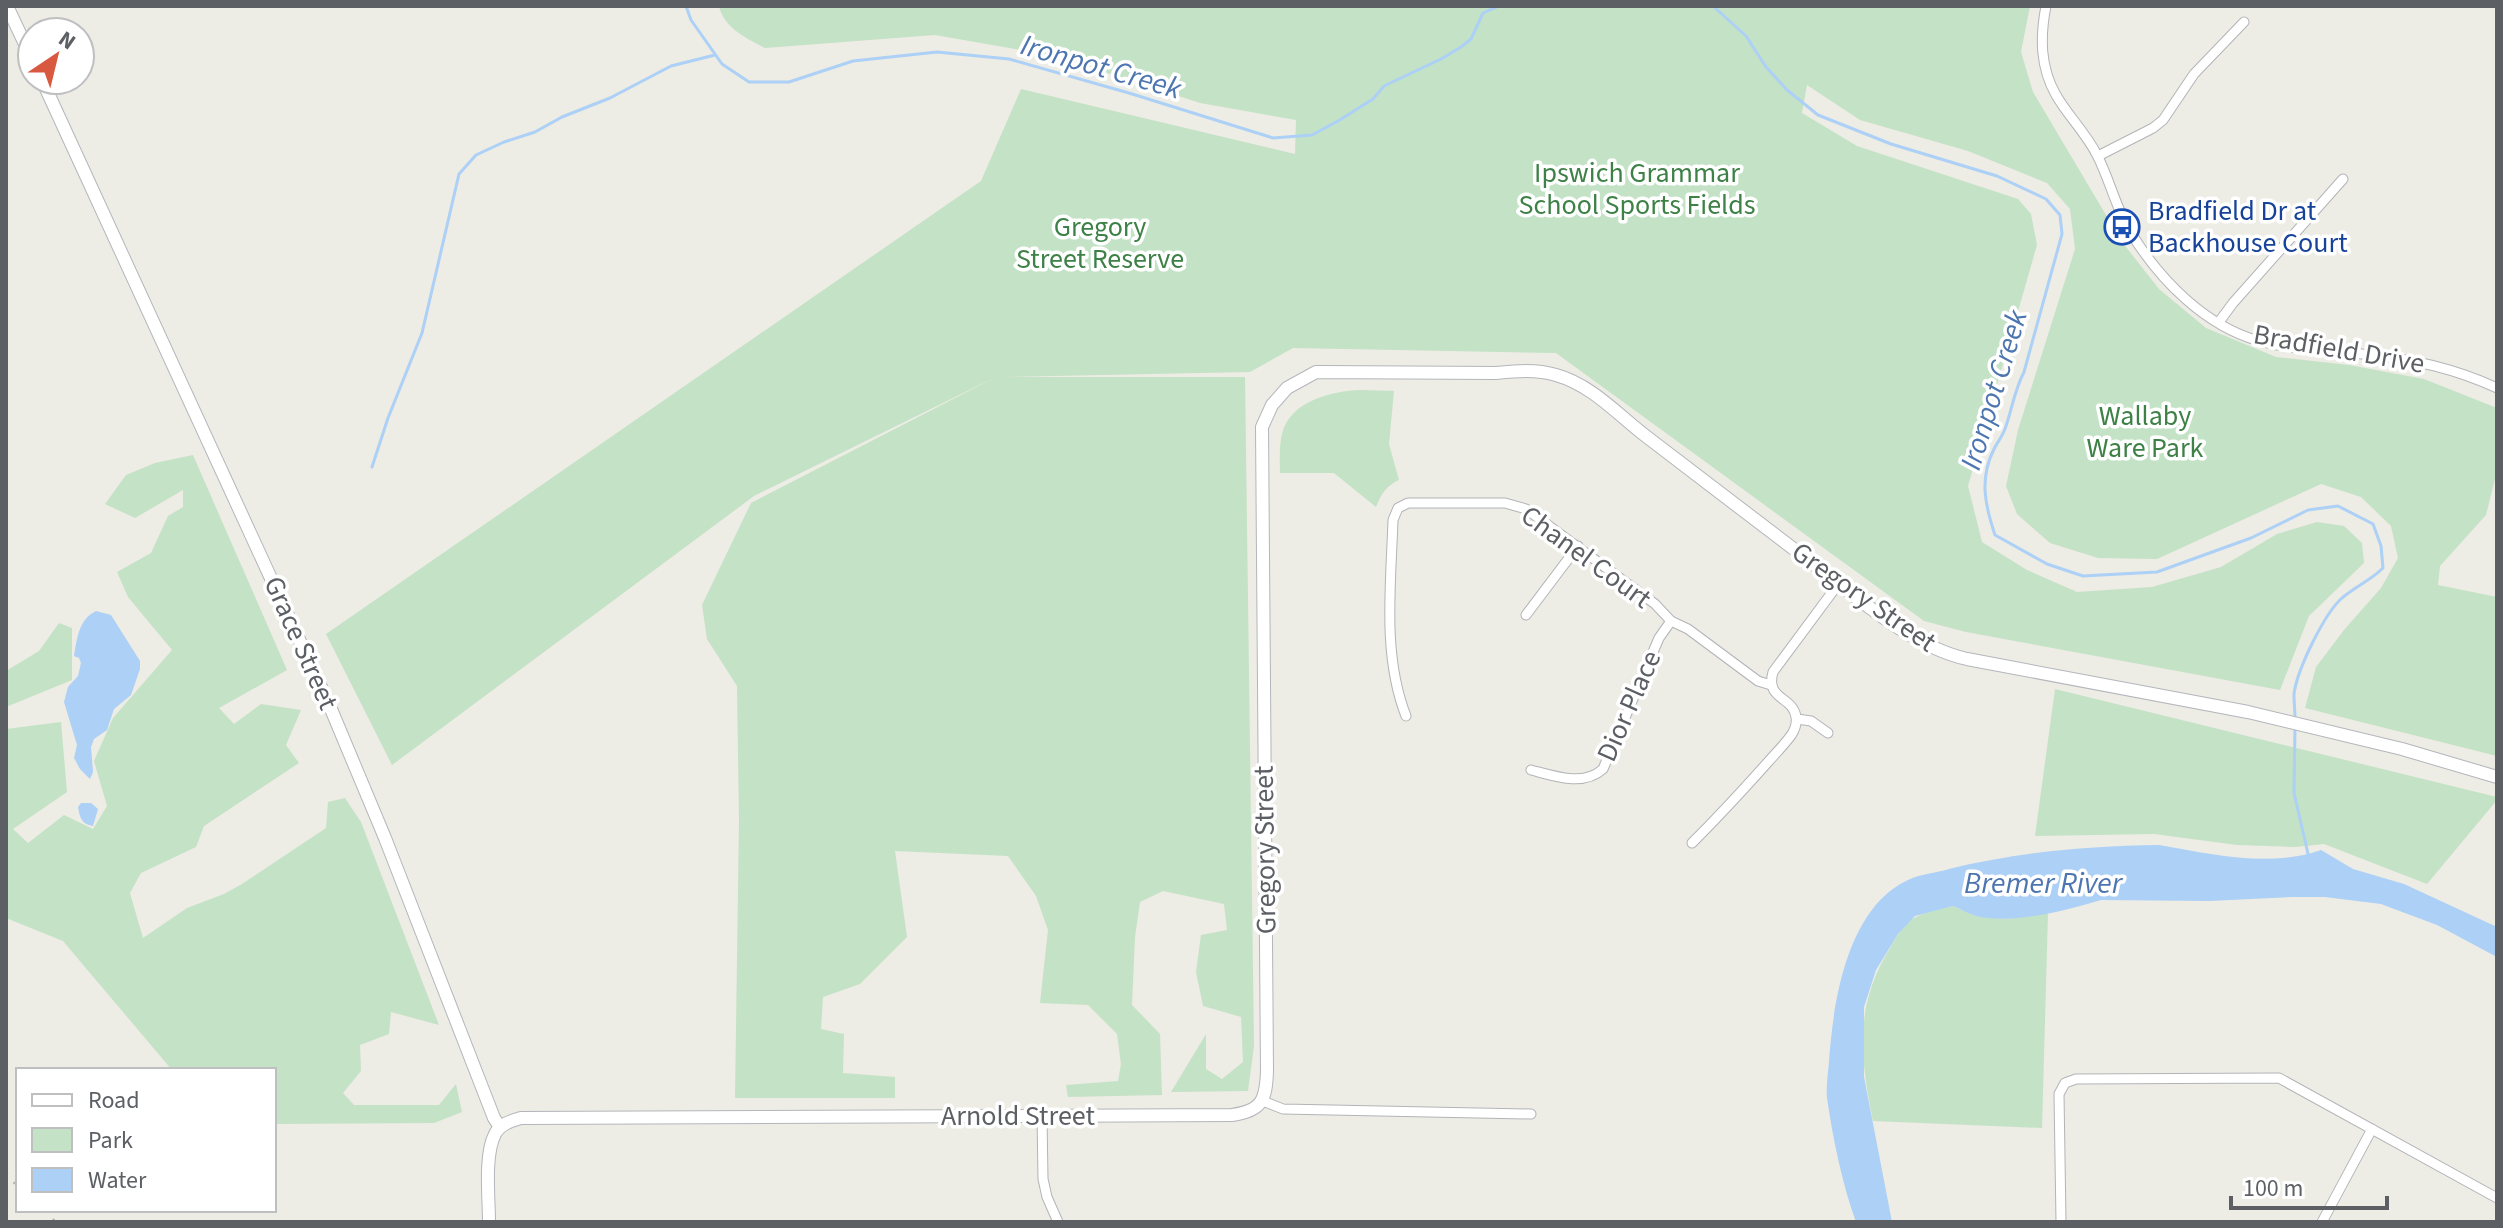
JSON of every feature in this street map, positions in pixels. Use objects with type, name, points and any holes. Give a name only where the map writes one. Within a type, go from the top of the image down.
[{"type":"main road","points":[[7,6],[16,25]]},
{"type":"main road","name":"Grace Street","points":[[49,96],[331,709],[500,1127]]},
{"type":"main road","name":"Gregory Street","points":[[1263,1101],[1267,1071],[1264,455],[1272,419],[1287,400],[1307,384],[1339,373],[1496,373],[1557,383],[1574,390],[1628,422],[1839,583],[1935,650],[2248,712],[2323,729],[2497,777]]},
{"type":"main road","name":"Arnold Street","points":[[500,1127],[521,1118],[1232,1115],[1253,1110],[1263,1101]]},
{"type":"main road","points":[[489,1222],[490,1155],[500,1127]]},
{"type":"street","name":"Bradfield Drive","points":[[2046,6],[2042,48],[2047,74],[2057,96],[2098,156],[2131,233],[2166,280],[2198,310],[2258,340],[2309,350],[2427,362],[2497,388]]},
{"type":"street","points":[[2098,156],[2163,120],[2194,74],[2244,22]]},
{"type":"street","points":[[2219,322],[2343,179]]},
{"type":"street","name":"Chanel Court","points":[[1406,716],[1396,691],[1390,622],[1393,520],[1398,508],[1408,503],[1512,504],[1532,513],[1655,604],[1671,621],[1688,629],[1758,681],[1771,685]]},
{"type":"street","points":[[1526,615],[1578,546]]},
{"type":"street","points":[[1692,843],[1735,801],[1793,733],[1797,719],[1793,708],[1779,697],[1771,685],[1773,672],[1839,583]]},
{"type":"street","name":"Dior Place","points":[[1531,770],[1559,778],[1579,779],[1603,769],[1659,638],[1671,621]]},
{"type":"street","points":[[1797,719],[1811,721],[1828,733]]},
{"type":"street","points":[[2061,1222],[2059,1094],[2065,1083],[2076,1079],[2275,1077],[2497,1198]]},
{"type":"street","points":[[1263,1101],[1283,1109],[1531,1114]]},
{"type":"street","points":[[1042,1116],[1043,1179],[1058,1222]]},
{"type":"street","points":[[2322,1222],[2372,1129]]},
{"type":"green space","points":[[719,6],[2030,6],[2021,52],[2033,92],[2122,242],[2159,289],[2206,328],[2276,357],[2349,365],[2424,379],[2497,408],[2497,471],[2486,515],[2440,566],[2438,585],[2497,597],[2497,756],[2305,708],[2316,667],[2381,588],[2398,558],[2391,526],[2361,497],[2321,484],[2157,559],[2098,558],[2050,543],[2017,514],[2006,486],[2018,430],[2075,249],[2070,209],[2047,183],[1968,151],[1860,120],[1807,85],[1802,113],[1857,146],[2018,199],[2031,214],[2037,245],[1968,486],[1982,542],[2027,570],[2077,592],[2152,587],[2221,567],[2277,534],[2317,522],[2344,526],[2362,543],[2364,563],[2309,616],[2280,690],[1966,632],[1924,621],[1556,353],[1293,348],[1250,372],[1006,377],[1245,377],[1254,1046],[1248,1091],[1171,1092],[1206,1034],[1206,1069],[1222,1079],[1243,1062],[1241,1017],[1203,1006],[1196,972],[1201,935],[1227,930],[1224,904],[1163,891],[1140,902],[1132,1005],[1160,1034],[1162,1095],[1068,1097],[1066,1085],[1118,1081],[1121,1064],[1117,1034],[1088,1005],[1040,1003],[1048,930],[1036,896],[1008,856],[895,851],[907,937],[860,984],[823,997],[821,1029],[844,1034],[843,1073],[895,1077],[895,1098],[735,1098],[739,820],[737,686],[707,639],[702,605],[751,503],[996,377],[754,496],[392,765],[326,634],[981,181],[1021,89],[1295,154],[1296,120],[1200,103],[1055,56],[935,35],[765,48],[731,26]]},
{"type":"green space","points":[[1360,390],[1394,391],[1389,444],[1399,480],[1384,491],[1376,507],[1334,473],[1280,473],[1282,434],[1294,413],[1325,396]]},
{"type":"green space","points":[[193,455],[287,670],[219,708],[234,724],[261,704],[301,710],[286,745],[299,763],[204,826],[196,847],[141,873],[130,893],[143,938],[187,908],[242,884],[326,828],[328,802],[345,798],[361,822],[439,1025],[391,1012],[389,1034],[360,1045],[361,1071],[343,1093],[354,1105],[439,1105],[456,1084],[462,1112],[434,1123],[276,1124],[276,1068],[170,1068],[63,941],[6,918],[6,729],[61,722],[67,792],[13,829],[28,843],[64,815],[93,829],[107,806],[94,761],[113,718],[172,650],[128,597],[117,572],[151,553],[168,516],[183,507],[183,490],[135,518],[105,504],[126,475],[155,463]]},
{"type":"green space","points":[[59,623],[72,628],[72,680],[6,707],[6,671],[39,651]]},
{"type":"green space","points":[[2055,689],[2497,797],[2497,800],[2427,884],[2324,844],[2295,847],[2237,845],[2154,834],[2035,836]]},
{"type":"green space","points":[[1953,906],[1976,916],[2006,919],[2048,913],[2042,1128],[1873,1121],[1863,1053],[1865,1012],[1870,991],[1878,970],[1905,925],[1922,914]]},
{"type":"water","points":[[96,611],[111,615],[140,661],[140,669],[131,695],[114,709],[107,730],[94,739],[90,779],[74,758],[77,745],[64,702],[68,687],[78,676],[81,663],[74,656],[80,630],[90,614]]},
{"type":"water","points":[[81,803],[91,803],[98,809],[93,826],[81,818],[78,807]]},
{"type":"water","name":"Bremer River","points":[[2159,845],[2261,859],[2321,850],[2353,869],[2404,884],[2497,927],[2497,957],[2437,925],[2381,904],[2325,897],[2209,901],[2101,900],[2056,912],[2005,919],[1976,916],[1953,906],[1915,916],[1898,934],[1876,970],[1864,1007],[1864,1077],[1892,1222],[1856,1222],[1835,1145],[1827,1084],[1840,986],[1857,934],[1870,912],[1887,893],[1923,875],[2027,854]]},
{"type":"waterway","name":"Ironpot Creek","points":[[686,6],[691,20],[722,64],[749,82],[789,82],[853,61],[937,52],[1009,59],[1273,138],[1312,135],[1338,121],[1373,99],[1384,86],[1461,47],[1471,39],[1483,13],[1499,6]]},
{"type":"waterway","name":"Ironpot Creek","points":[[1713,6],[1746,36],[1766,67],[1787,90],[1818,115],[1891,144],[1997,176],[2046,199],[2060,215],[2062,234],[2024,372],[2005,429],[1986,471],[1986,503],[1995,535],[2047,564],[2083,576],[2157,572],[2251,538],[2308,510],[2338,506],[2373,524],[2381,546],[2383,568],[2342,598],[2320,629],[2296,684],[2295,720]]},
{"type":"waterway","points":[[372,467],[422,333],[459,174],[476,155],[610,98],[671,66],[715,55]]},
{"type":"waterway","name":"Ironpot Creek","points":[[2295,727],[2294,793],[2309,858]]},
{"type":"railway","points":[[6,1173],[16,1185]]},
{"type":"railway","points":[[47,1212],[55,1222]]},
{"type":"place","name":"Bradfield Dr at Backhouse Court","points":[[2122,227]]},
{"type":"park label","name":"Ipswich Grammar School Sports Fields","points":[[1637,189]]},
{"type":"park label","name":"Gregory Street Reserve","points":[[1100,243]]},
{"type":"park label","name":"Wallaby Ware Park","points":[[2145,432]]}]
